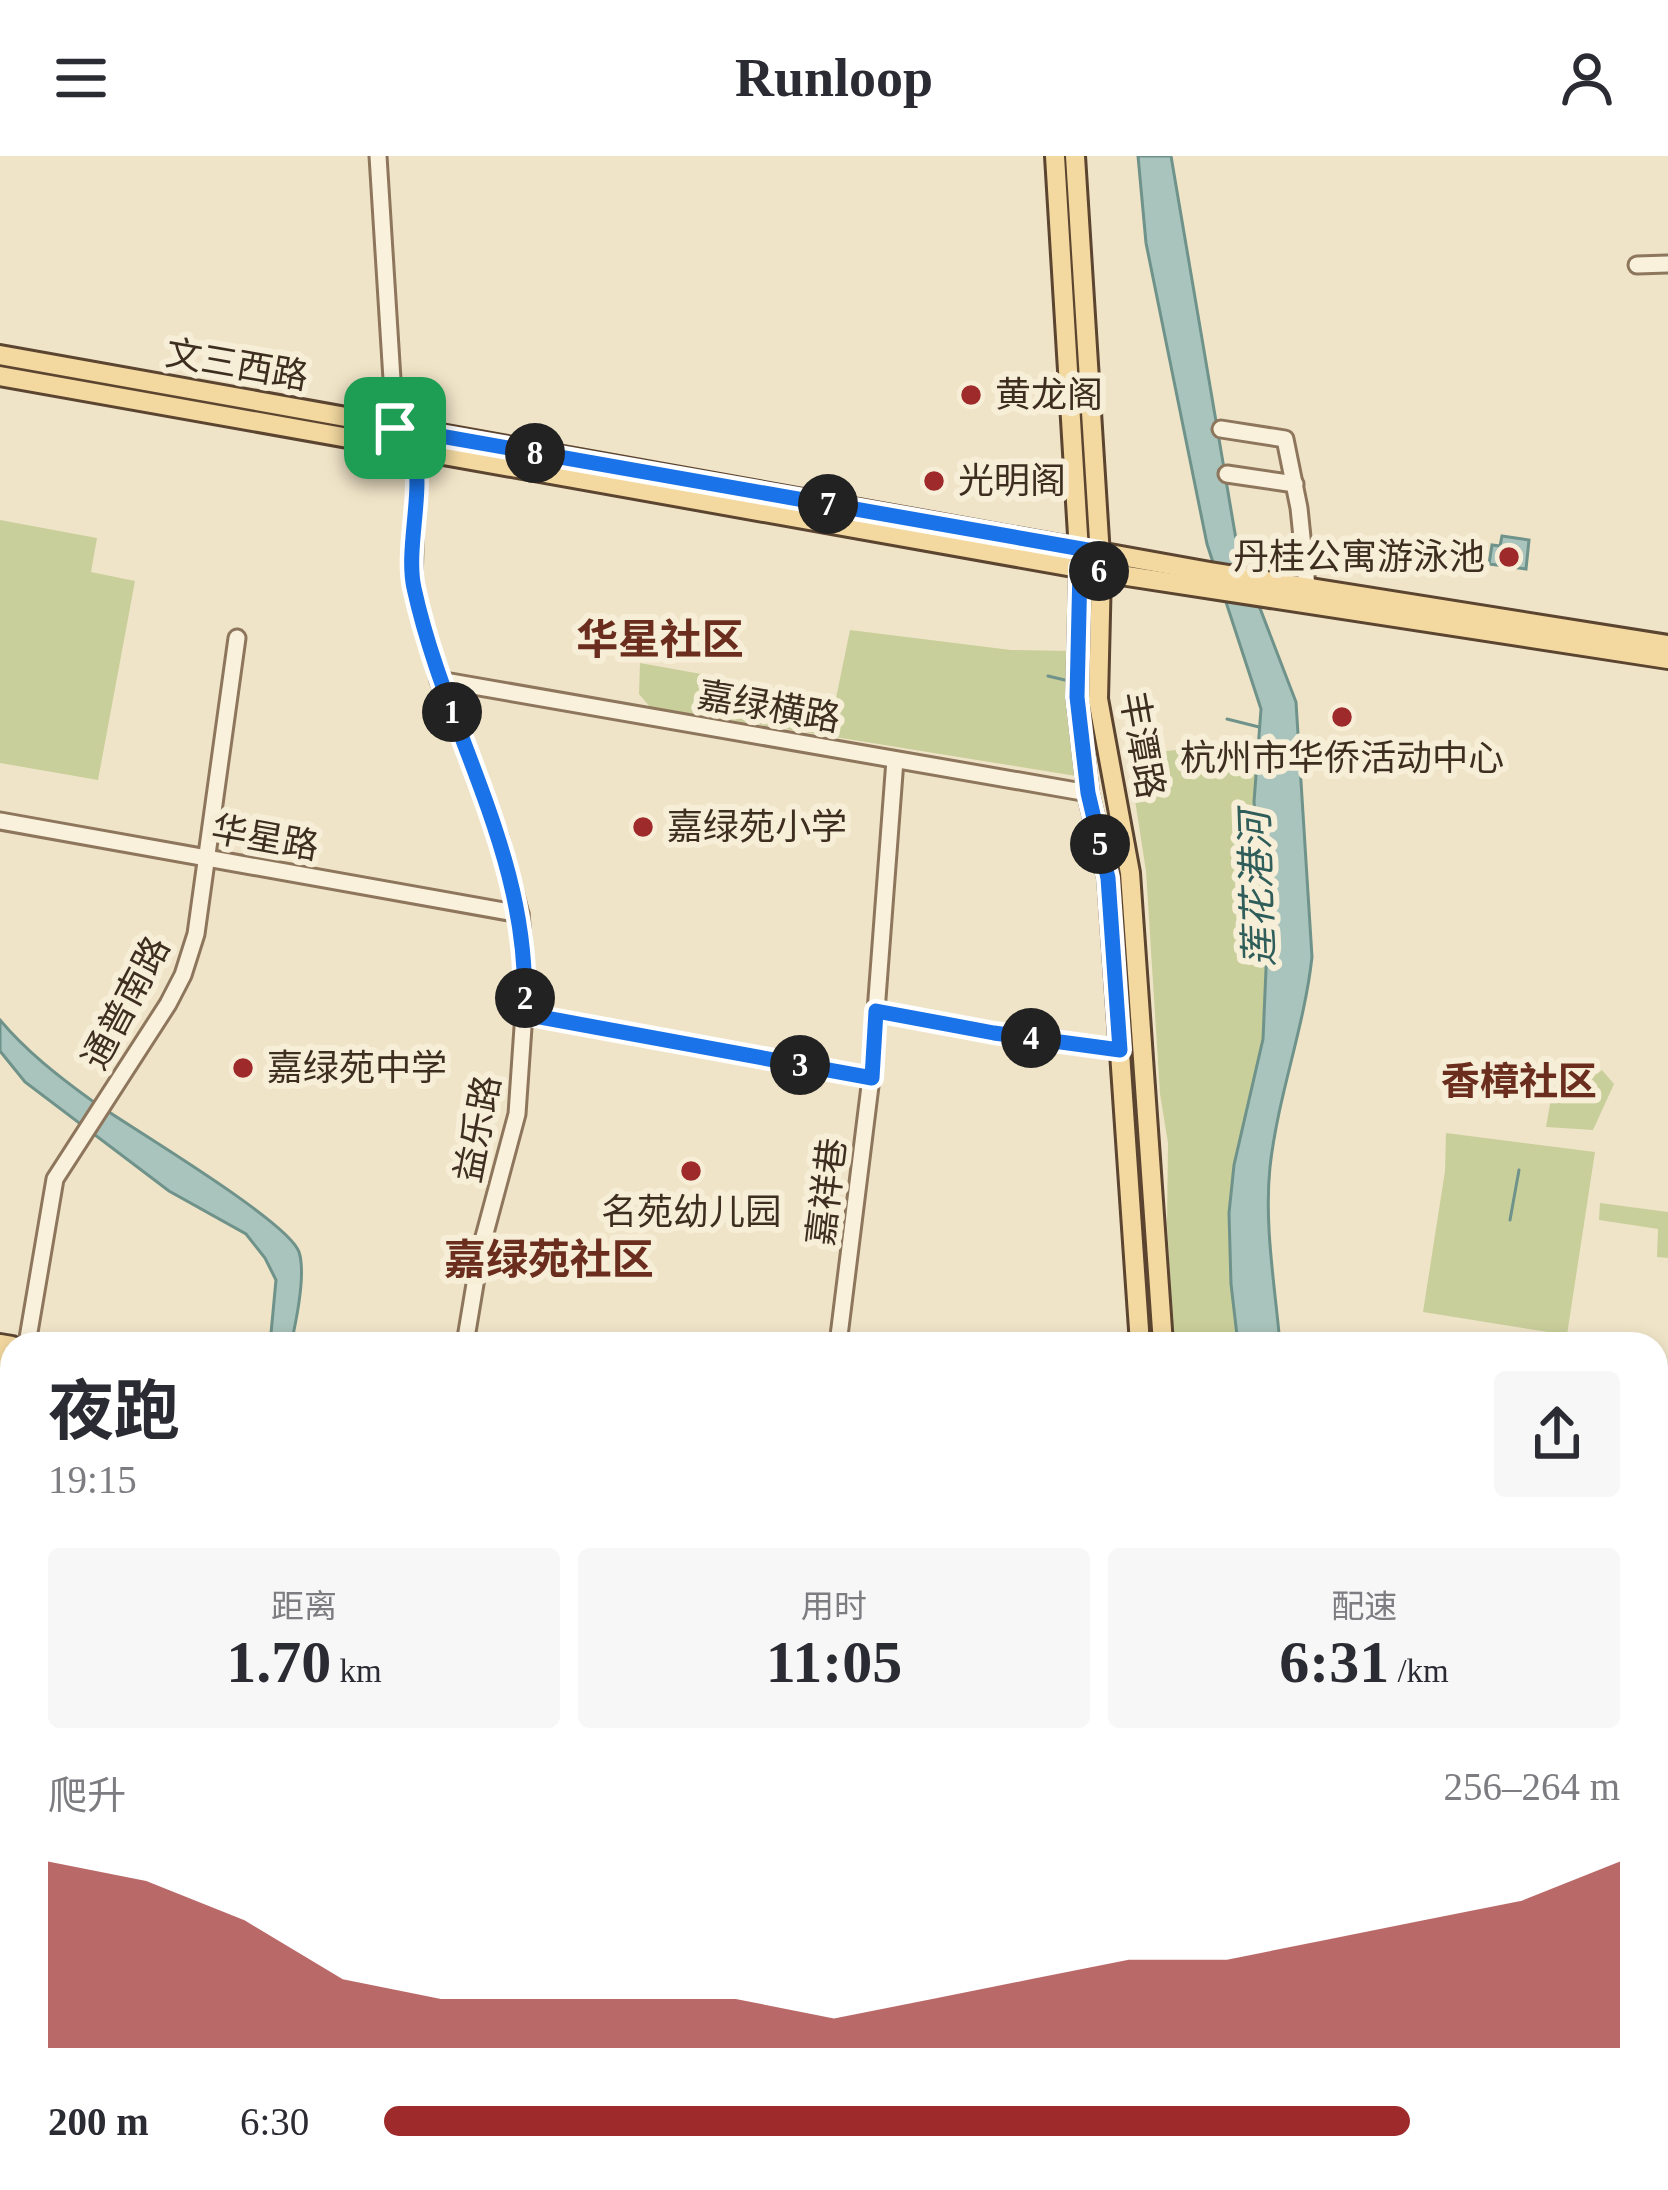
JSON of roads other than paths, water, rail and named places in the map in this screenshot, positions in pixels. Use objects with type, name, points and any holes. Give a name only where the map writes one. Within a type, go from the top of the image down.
[{"type":"main road","name":"丰潭路","points":[[1054,156],[1086,671],[1098,699],[1130,873],[1162,1332]]},
{"type":"main road","name":"丰潭路","points":[[1075,156],[1100,562],[1086,671],[1077,697],[1088,793],[1108,878],[1139,1332]]},
{"type":"main road","name":"文三西路","points":[[0,355],[1100,562],[1668,659]]},
{"type":"main road","name":"文三西路","points":[[0,376],[1079,558]]},
{"type":"main road","name":"文三西路","points":[[1267,588],[1307,586],[1668,645]]},
{"type":"street","points":[[378,156],[395,428],[412,448]]},
{"type":"street","points":[[1637,265],[1668,264]]},
{"type":"street","points":[[1221,429],[1286,439],[1307,586]]},
{"type":"street","name":"益乐路","points":[[412,448],[416,478],[413,584],[439,680],[499,836],[520,914],[524,1014],[517,1114],[481,1248],[467,1332]]},
{"type":"street","points":[[1227,474],[1294,484]]},
{"type":"street","name":"通普南路","points":[[29,1332],[55,1179],[183,975],[196,934],[237,638]]},
{"type":"street","name":"嘉绿横路","points":[[439,680],[1088,793]]},
{"type":"street","name":"嘉祥巷","points":[[840,1332],[872,1078],[895,760]]},
{"type":"street","name":"华星路","points":[[0,821],[520,914]]},
{"type":"street","points":[[876,1011],[1120,1050]]},
{"type":"street","points":[[524,1014],[872,1078]]},
{"type":"water","points":[[1138,156],[1171,156],[1238,551],[1296,702],[1312,957],[1270,1167],[1269,1233],[1279,1332],[1237,1332],[1231,1284],[1229,1213],[1234,1165],[1263,1039],[1267,946],[1254,802],[1261,709],[1207,544],[1146,243]]},
{"type":"water","name":"丹桂公寓游泳池","points":[[1502,536],[1529,540],[1526,569],[1489,564],[1492,545],[1500,546]]},
{"type":"water","points":[[0,1020],[79,1091],[238,1197],[289,1238],[299,1252],[301,1272],[293,1332],[271,1332],[276,1280],[246,1234],[169,1191],[25,1082],[0,1051]]},
{"type":"waterway","points":[[1048,676],[1069,681]]},
{"type":"waterway","points":[[1227,719],[1259,727]]},
{"type":"waterway","points":[[1510,1220],[1519,1170]]},
{"type":"place","name":"黄龙阁","points":[[971,395]]},
{"type":"place","name":"光明阁","points":[[934,481]]},
{"type":"place","name":"丹桂公寓游泳池","points":[[1509,557]]},
{"type":"place","name":"杭州市华侨活动中心","points":[[1342,717]]},
{"type":"place","name":"嘉绿苑小学","points":[[643,827]]},
{"type":"place","name":"嘉绿苑中学","points":[[243,1068]]},
{"type":"place","name":"名苑幼儿园","points":[[691,1171]]},
{"type":"district","name":"华星社区","points":[[660,640]]},
{"type":"district","name":"香樟社区","points":[[1519,1081]]},
{"type":"district","name":"嘉绿苑社区","points":[[549,1260]]},
{"type":"water label","name":"莲花港河","points":[[1257,889]]}]
